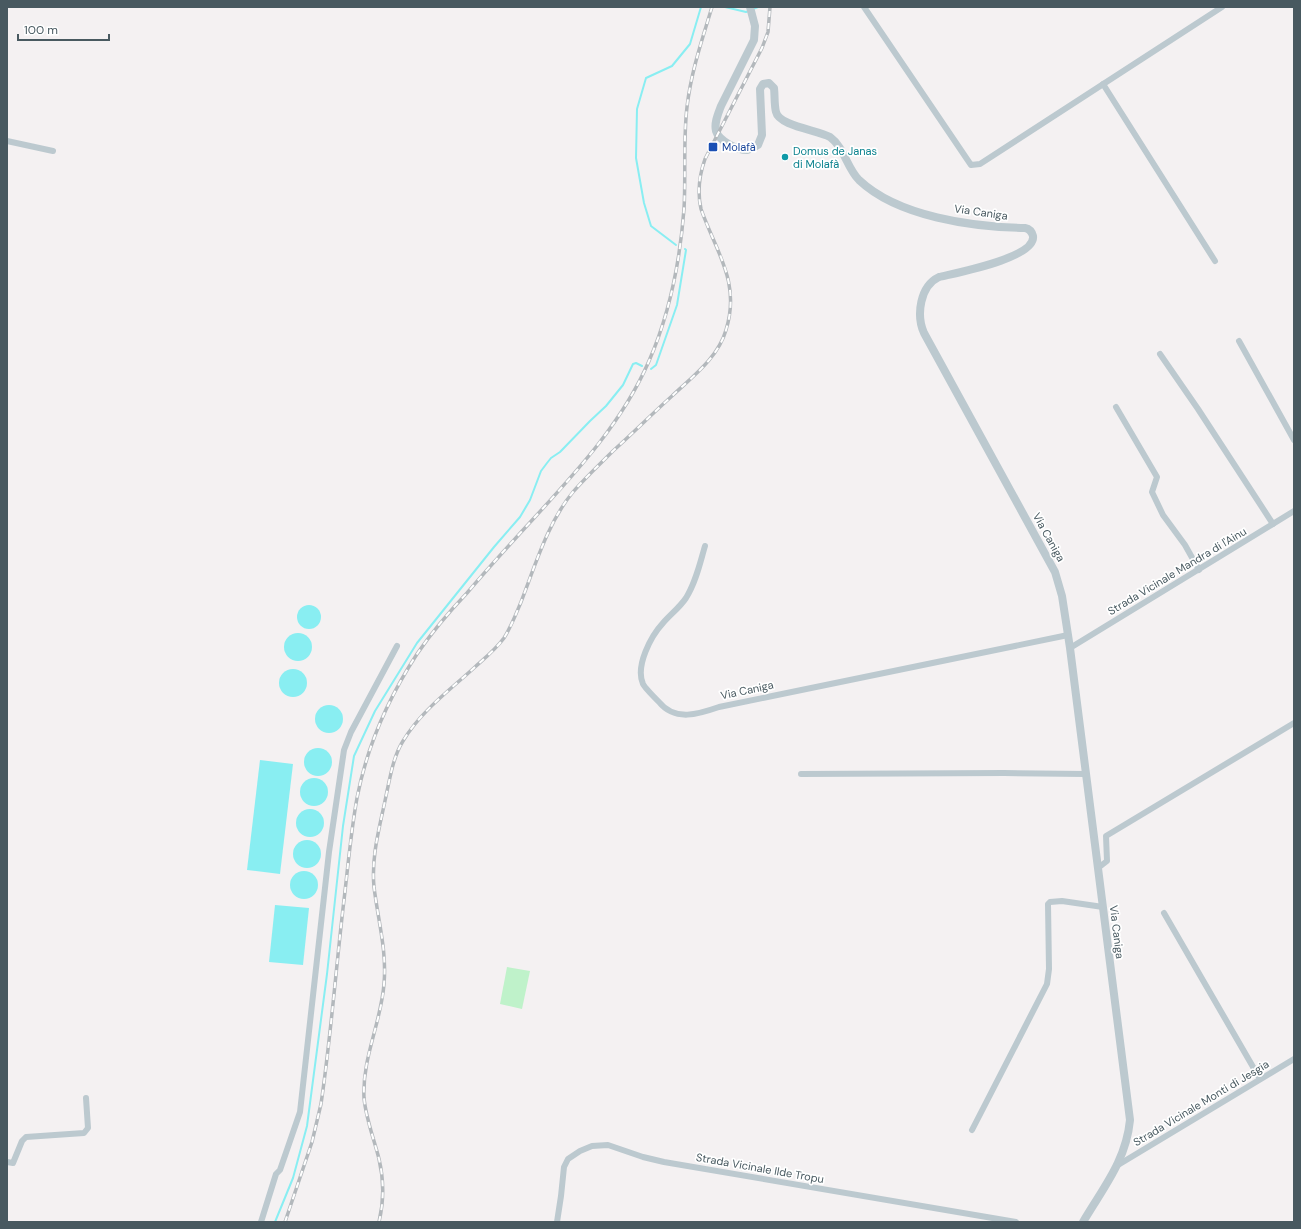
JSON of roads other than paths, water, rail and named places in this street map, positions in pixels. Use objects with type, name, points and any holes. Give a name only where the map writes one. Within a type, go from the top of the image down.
[{"type":"street","name":"Via Caniga","points":[[750,7],[755,32],[754,40],[721,106],[716,123],[717,134],[726,142],[744,150],[758,145],[762,135],[760,89],[763,84],[769,83],[774,88],[776,112],[779,118],[830,138],[837,145],[857,178],[884,198],[906,208],[934,216],[990,227],[1025,228],[1031,231],[1033,240],[1024,250],[978,268],[934,279],[928,286],[924,295],[920,318],[924,333],[1055,572],[1062,596],[1070,648],[1130,1120],[1126,1142],[1118,1165],[1083,1222]]},
{"type":"street","points":[[864,7],[971,165],[980,164],[1222,7]]},
{"type":"street","points":[[1103,84],[1215,261]]},
{"type":"street","points":[[7,140],[53,151]]},
{"type":"street","points":[[1239,341],[1294,440]]},
{"type":"street","points":[[1160,354],[1198,409],[1273,524]]},
{"type":"street","points":[[1116,407],[1157,477],[1152,492],[1163,515],[1185,546],[1199,570]]},
{"type":"street","name":"Strada Vicinale Mandra di l'Ainu","points":[[1070,648],[1294,511]]},
{"type":"street","name":"Via Caniga","points":[[705,546],[695,578],[686,598],[673,614],[662,624],[654,636],[645,654],[641,667],[643,686],[671,712],[680,715],[702,713],[723,706],[1068,634]]},
{"type":"street","points":[[261,1222],[276,1174],[280,1170],[300,1112],[329,852],[344,750],[351,732],[398,646]]},
{"type":"street","points":[[1098,868],[1107,861],[1106,836],[1294,723]]},
{"type":"street","points":[[801,774],[922,772],[1085,774]]},
{"type":"street","points":[[972,1130],[1047,984],[1049,969],[1048,904],[1050,902],[1062,901],[1103,907]]},
{"type":"street","points":[[1164,913],[1260,1079]]},
{"type":"street","name":"Strada Vicinale Monti di Jesgia","points":[[1118,1165],[1294,1059]]},
{"type":"street","points":[[7,1162],[13,1163],[22,1141],[26,1137],[84,1133],[88,1128],[86,1098]]},
{"type":"street","name":"Strada Vicinale Ilde Tropu","points":[[557,1222],[564,1167],[568,1160],[580,1151],[592,1146],[608,1145],[643,1158],[664,1162],[1016,1222]]},
{"type":"water","points":[[309,605],[314,606],[320,612],[320,622],[314,628],[309,629],[304,628],[298,622],[297,617],[298,612],[304,606]]},
{"type":"water","points":[[298,633],[308,637],[312,647],[308,657],[298,661],[288,657],[284,647],[288,637]]},
{"type":"water","points":[[293,669],[303,673],[307,683],[303,693],[293,697],[283,693],[279,683],[283,673]]},
{"type":"water","points":[[329,705],[339,709],[343,719],[339,729],[329,733],[319,729],[315,719],[319,709]]},
{"type":"water","points":[[318,748],[328,752],[332,762],[328,772],[318,776],[308,772],[304,762],[308,752]]},
{"type":"water","points":[[260,760],[293,764],[280,874],[247,870]]},
{"type":"water","points":[[314,778],[324,782],[328,792],[324,802],[314,806],[304,802],[300,792],[304,782]]},
{"type":"water","points":[[310,809],[320,813],[324,823],[320,833],[310,837],[300,833],[296,823],[300,813]]},
{"type":"water","points":[[307,840],[317,844],[321,854],[317,864],[307,868],[297,864],[293,854],[297,844]]},
{"type":"water","points":[[304,871],[314,875],[318,885],[314,895],[304,899],[294,895],[290,885],[294,875]]},
{"type":"water","points":[[275,905],[309,908],[303,965],[269,962]]},
{"type":"waterway","points":[[676,245],[651,226],[644,203],[636,158],[637,109],[646,78],[672,66],[690,44],[701,7]]},
{"type":"waterway","points":[[725,7],[746,12],[749,11]]},
{"type":"waterway","points":[[753,9],[758,7]]},
{"type":"waterway","points":[[651,369],[656,365],[677,305],[685,249]]},
{"type":"waterway","points":[[275,1222],[293,1178],[307,1126],[327,974],[343,826],[354,756],[375,711],[417,643],[520,517],[530,500],[541,471],[551,458],[560,452],[606,406],[623,385],[633,364],[636,363],[642,366]]},
{"type":"railway","points":[[285,1222],[312,1142],[321,1104],[353,823],[361,779],[373,741],[397,687],[417,654],[447,615],[568,481],[599,444],[626,404],[649,361],[663,324],[677,267],[684,209],[685,132],[687,107],[694,69],[712,7]]},
{"type":"railway","points":[[379,1222],[383,1198],[382,1175],[366,1114],[364,1083],[384,984],[385,972],[383,948],[373,875],[379,830],[394,761],[403,741],[418,720],[436,701],[498,646],[504,638],[517,611],[549,530],[564,504],[573,492],[613,451],[704,366],[711,358],[722,340],[730,313],[731,297],[725,268],[701,209],[699,196],[701,171],[705,159],[762,48],[768,32],[770,7]]},
{"type":"place","name":"Molafà","points":[[713,147]]},
{"type":"place","name":"Domus de Janas di Molafà","points":[[785,157]]}]
